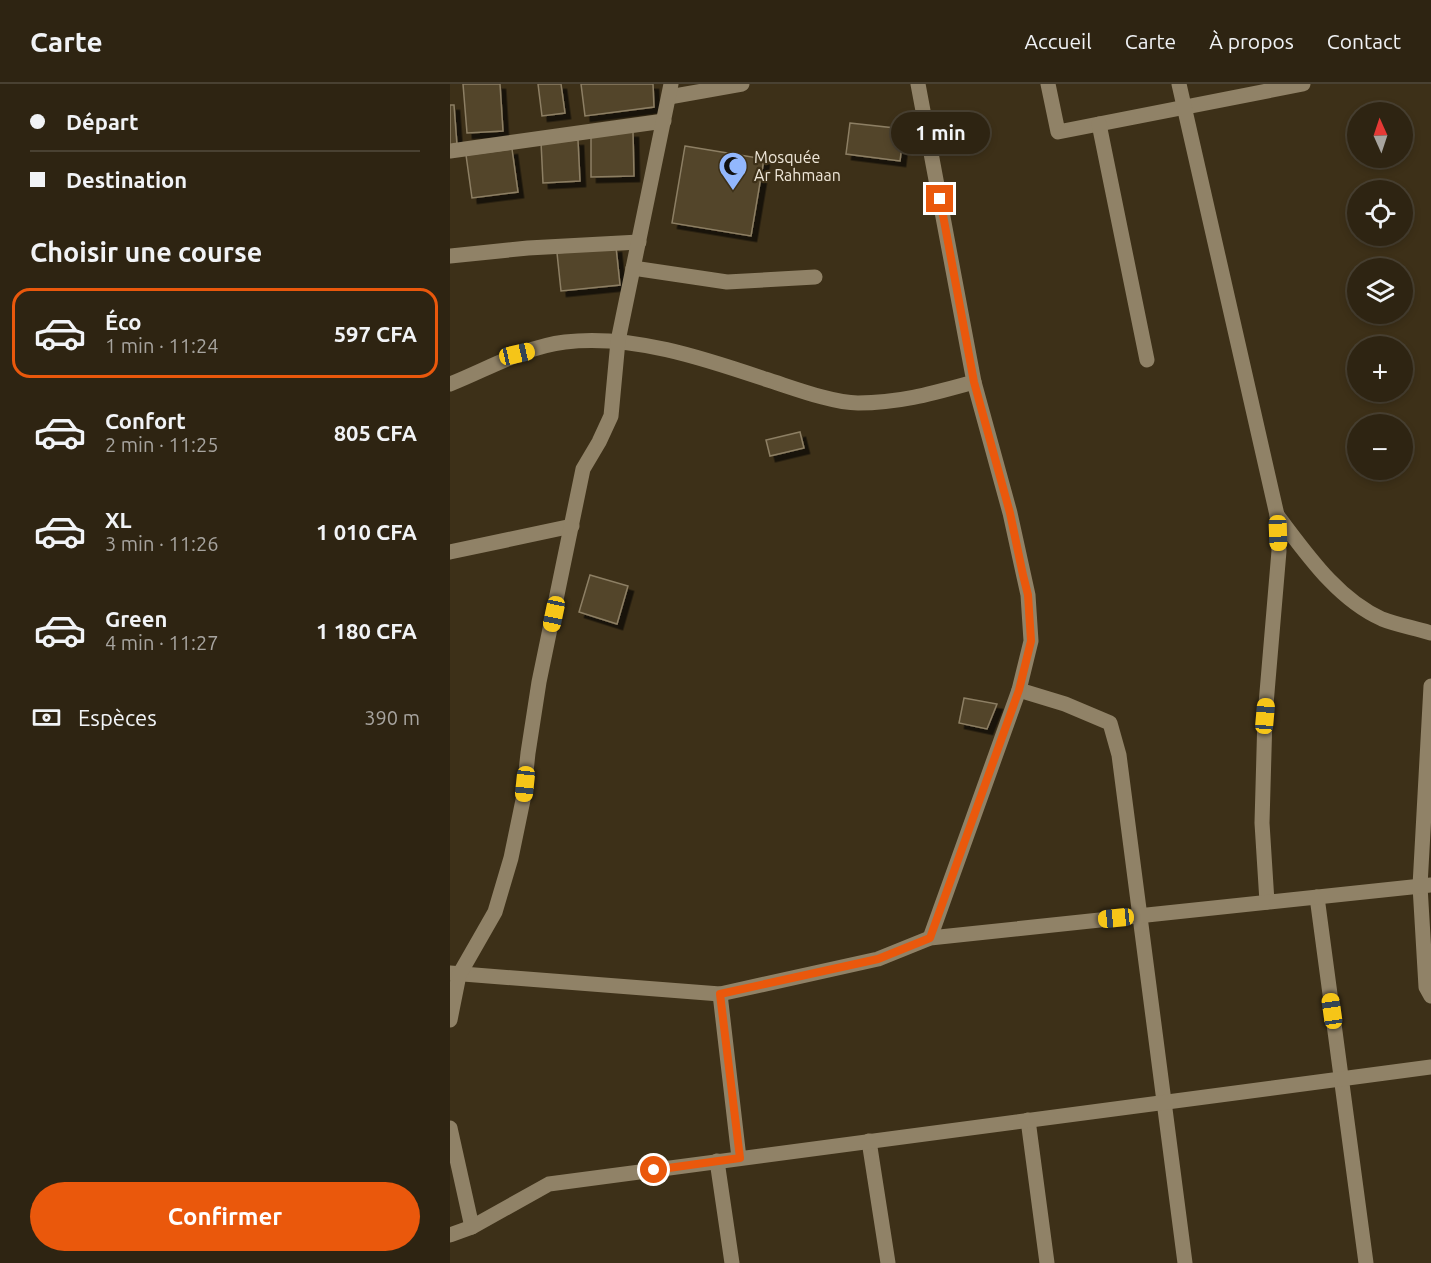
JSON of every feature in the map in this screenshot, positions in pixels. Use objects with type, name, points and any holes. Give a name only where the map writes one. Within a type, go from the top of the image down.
[{"type":"street","points":[[450,1016],[454,974],[495,912],[512,858],[523,800],[539,682],[583,468],[611,416],[618,342],[670,90],[742,84]]},
{"type":"street","points":[[918,84],[974,382],[1010,513],[1028,595],[1031,641],[1019,690],[930,938]]},
{"type":"street","points":[[1048,84],[1058,132],[1303,84]]},
{"type":"street","points":[[1179,84],[1277,515],[1279,551],[1265,716],[1262,824],[1267,902]]},
{"type":"street","points":[[450,150],[664,121]]},
{"type":"street","points":[[1099,124],[1147,360]]},
{"type":"street","points":[[450,256],[528,248],[639,242]]},
{"type":"street","points":[[633,268],[727,282],[815,277]]},
{"type":"street","points":[[450,384],[517,354],[565,342],[618,342],[705,359],[803,392],[856,403],[910,400],[974,382]]},
{"type":"street","points":[[1277,515],[1312,560],[1364,609],[1384,619],[1431,633]]},
{"type":"street","points":[[450,552],[572,526]]},
{"type":"street","points":[[1431,686],[1426,885],[1426,987],[1431,996]]},
{"type":"street","points":[[1019,690],[1065,704],[1110,723],[1119,755],[1185,1263]]},
{"type":"street","points":[[454,974],[720,994],[878,959],[930,938],[1426,885]]},
{"type":"street","points":[[1317,897],[1366,1263]]},
{"type":"street","points":[[720,994],[740,1158]]},
{"type":"street","points":[[450,1235],[472,1227],[549,1184],[1431,1067]]},
{"type":"street","points":[[1028,1120],[1047,1263]]},
{"type":"street","points":[[450,1128],[472,1227]]},
{"type":"street","points":[[869,1141],[888,1263]]},
{"type":"street","points":[[717,1161],[732,1263]]},
{"type":"building","points":[[463,84],[500,84],[503,131],[467,133]]},
{"type":"building","points":[[538,84],[561,84],[565,113],[542,116]]},
{"type":"building","points":[[581,84],[653,84],[654,107],[585,116]]},
{"type":"building","points":[[450,105],[454,105],[457,145],[450,145]]},
{"type":"building","points":[[850,123],[904,129],[900,161],[846,154]]},
{"type":"building","points":[[591,132],[633,132],[634,176],[591,177]]},
{"type":"building","points":[[578,140],[580,181],[543,183],[541,142]]},
{"type":"building","points":[[685,146],[764,159],[751,236],[672,223]]},
{"type":"building","points":[[512,149],[518,192],[472,198],[466,155]]},
{"type":"building","points":[[616,247],[620,285],[561,291],[557,253]]},
{"type":"building","points":[[800,432],[804,448],[770,456],[766,440]]},
{"type":"building","points":[[590,575],[628,586],[617,624],[579,612]]},
{"type":"building","points":[[964,698],[997,704],[987,729],[959,723]]},
{"type":"place","name":"Mosquée Ar Rahmaan","points":[[733,192]]},
{"type":"route","points":[[654,1170],[740,1158],[720,994],[878,959],[930,938],[1019,690],[1031,641],[1028,595],[1010,513],[974,382],[940,199]]}]
